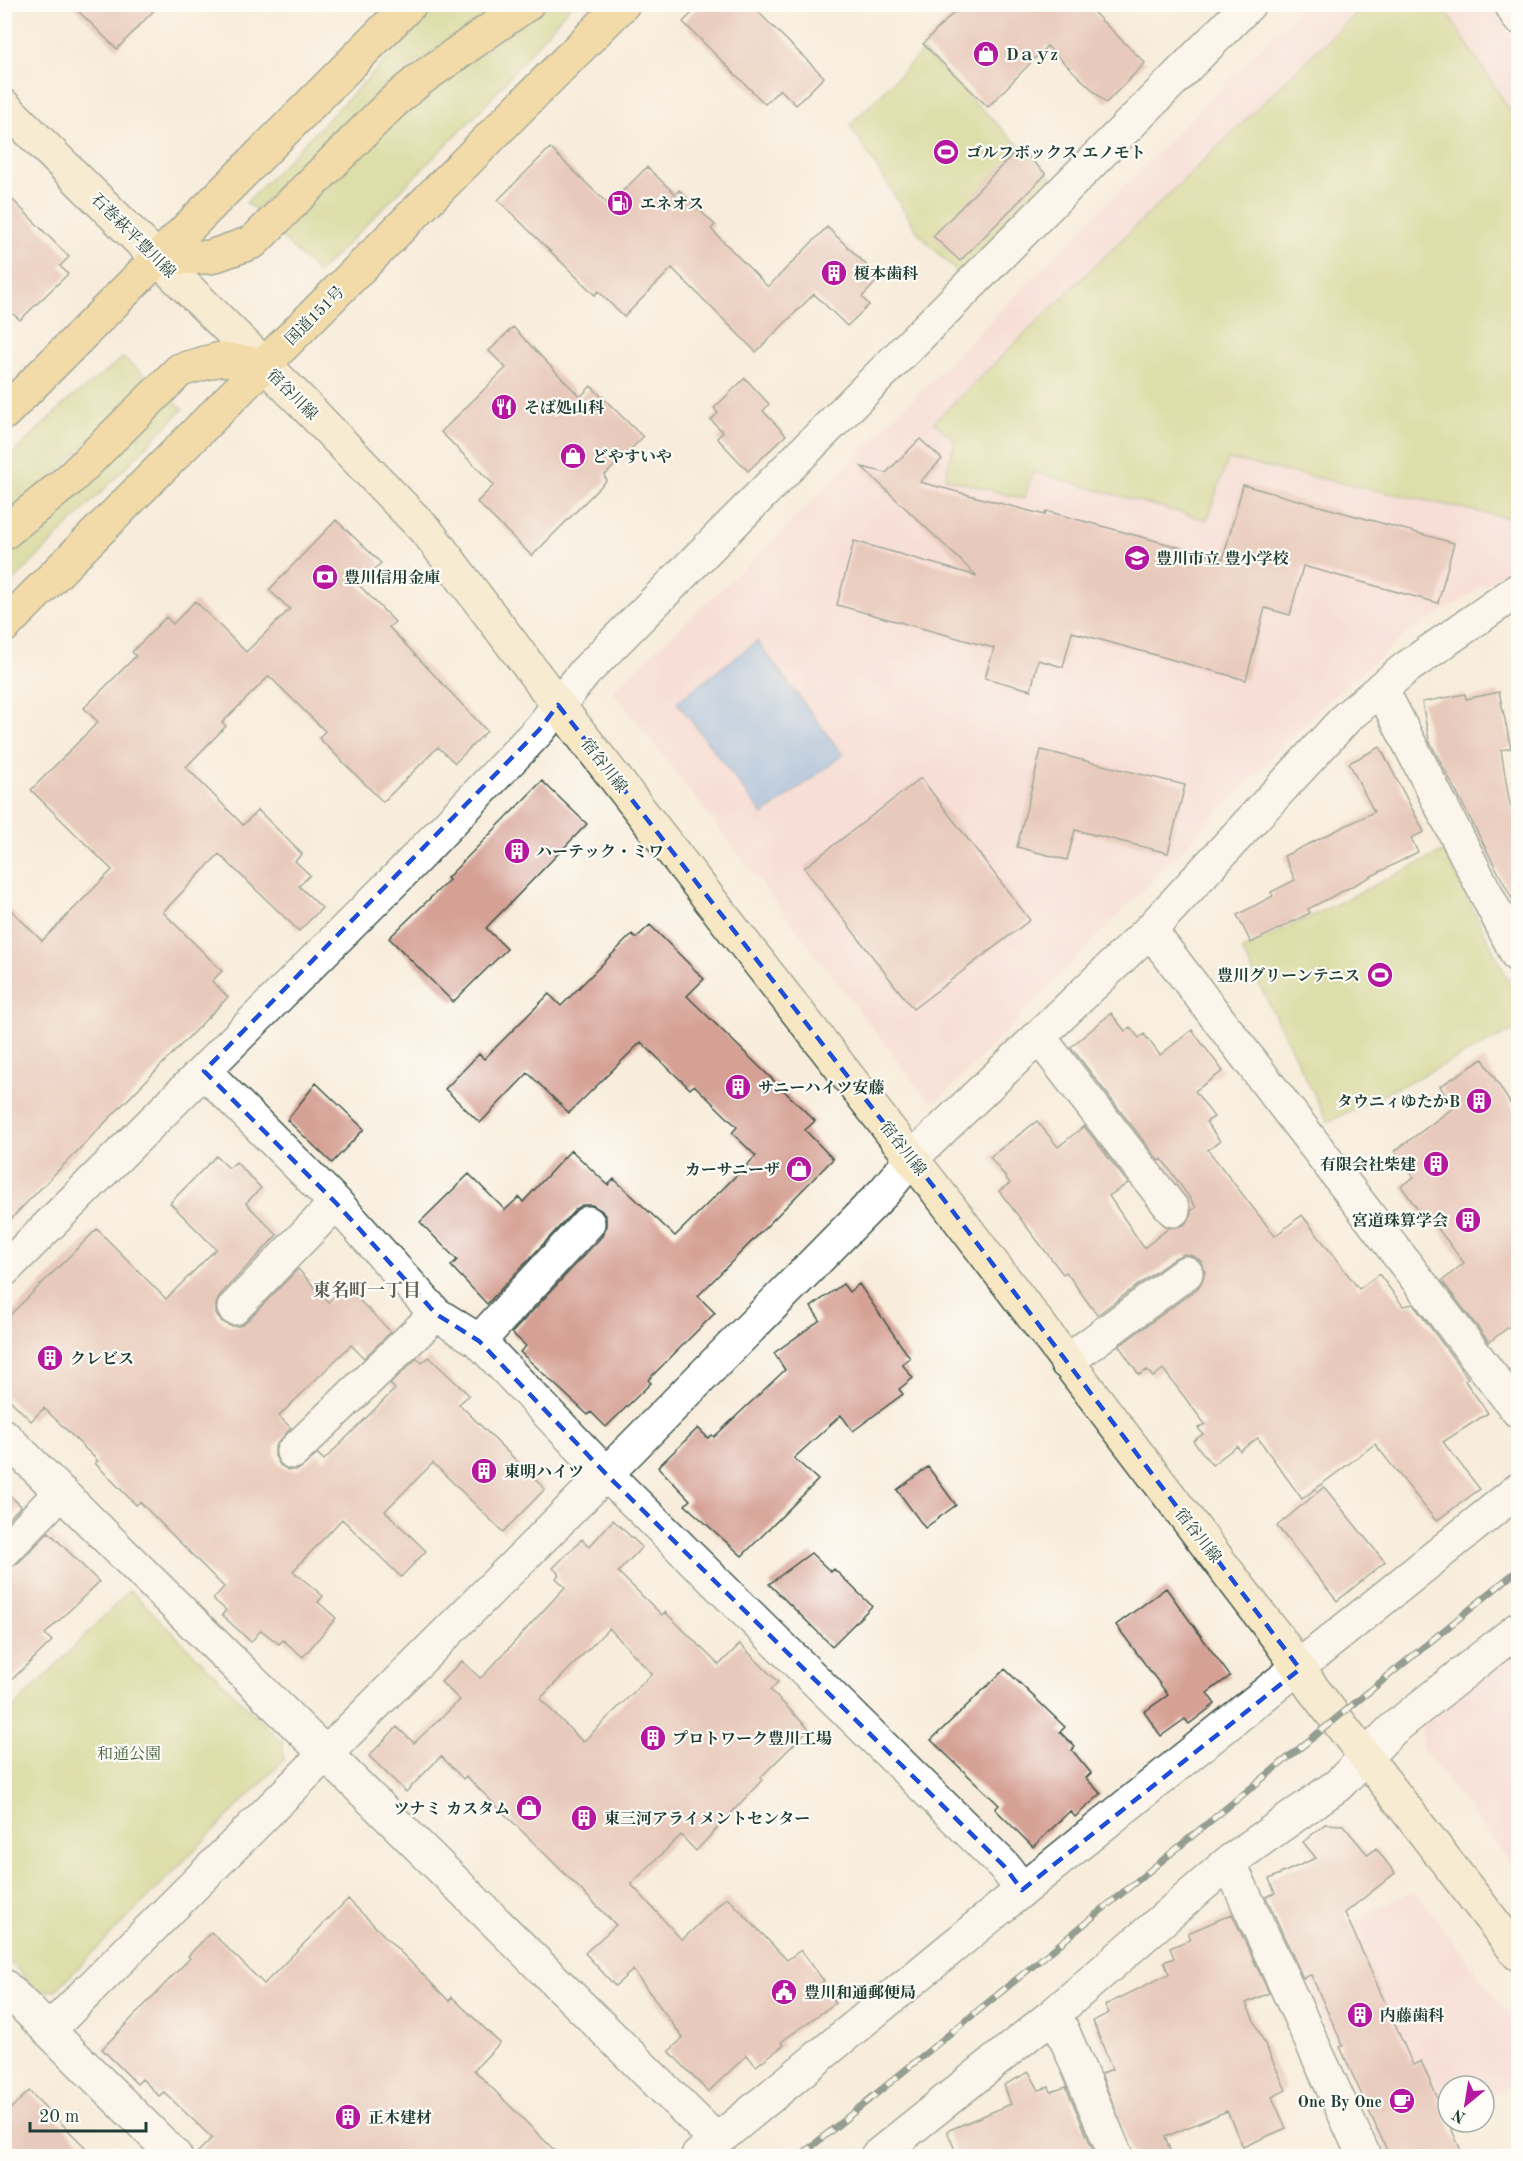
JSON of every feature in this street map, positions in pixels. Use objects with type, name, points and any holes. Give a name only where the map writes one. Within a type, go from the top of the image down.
[{"type":"highway","points":[[4,413],[410,4]]},
{"type":"highway","points":[[158,258],[210,256],[253,242],[391,104],[419,80],[527,4]]},
{"type":"highway","name":"国道151号","points":[[4,626],[623,4]]},
{"type":"highway","points":[[4,533],[69,480],[180,370],[220,359],[264,365]]},
{"type":"main road","name":"石巻萩平豊川線","points":[[4,106],[264,365]]},
{"type":"main road","name":"宿谷川線","points":[[264,365],[429,534],[558,705],[912,1158],[1300,1669],[1335,1719],[1366,1755],[1518,1954]]},
{"type":"street","points":[[4,1270],[398,877],[539,730],[558,705],[610,647],[1249,4]]},
{"type":"street","points":[[1511,4],[1518,17]]},
{"type":"street","points":[[49,2030],[606,1474],[884,1192],[912,1158],[1150,930],[1348,716],[1381,688],[1491,607],[1518,590]]},
{"type":"street","points":[[1381,688],[1518,956]]},
{"type":"street","points":[[1150,930],[1518,1411]]},
{"type":"street","points":[[1039,1037],[1173,1210]]},
{"type":"street","points":[[204,1071],[336,1203],[436,1314],[478,1341],[606,1474],[995,1857],[1022,1890]]},
{"type":"street","points":[[234,1308],[336,1203]]},
{"type":"street","points":[[478,1341],[588,1223]]},
{"type":"street","points":[[1066,1362],[1186,1273]]},
{"type":"street","points":[[293,1452],[436,1314]]},
{"type":"street","points":[[4,1436],[324,1754],[708,2149],[1022,1890],[1300,1669],[1518,1490]]},
{"type":"street","points":[[4,1551],[61,1492]]},
{"type":"street","points":[[877,2157],[1055,2013],[1229,1862],[1338,1785],[1393,1729],[1518,1629]]},
{"type":"street","points":[[1229,1862],[1364,2157]]},
{"type":"street","points":[[4,1986],[175,2157]]},
{"type":"street","points":[[1055,2013],[1116,2157]]},
{"type":"highlighted area","points":[[558,705],[948,1205],[1300,1669],[1022,1890],[1004,1866],[606,1474],[479,1341],[436,1314],[336,1203],[204,1071],[539,730]]},
{"type":"shaded area","name":"豊川市立 豊小学校","points":[[1303,5],[1491,5],[1518,48],[1518,564],[1406,635],[1327,701],[938,1101],[929,1102],[612,690],[762,551]]},
{"type":"shaded area","points":[[1518,1649],[1518,1873],[1422,1748],[1421,1725]]},
{"type":"shaded area","points":[[1415,1891],[1518,2027],[1518,2084],[1496,2094],[1496,2074],[1436,2074],[1436,2120],[1381,2144],[1291,1947]]},
{"type":"green space","points":[[1365,4],[1442,5],[1518,123],[1518,520],[1228,459],[1207,520],[1033,472],[1024,499],[945,478],[955,441],[934,422]]},
{"type":"green space","points":[[439,5],[499,5],[390,82],[256,210],[246,203]]},
{"type":"green space","points":[[549,5],[571,5],[483,108],[318,273],[277,233],[429,90]]},
{"type":"green space","name":"ゴルフボックス エノモト","points":[[923,51],[1053,179],[959,274],[919,234],[850,125]]},
{"type":"green space","points":[[123,358],[150,379],[44,486],[5,518],[5,462],[65,403]]},
{"type":"green space","points":[[173,400],[183,409],[5,590],[5,556],[71,501]]},
{"type":"green space","name":"豊川グリーンテニス","points":[[1444,851],[1518,1000],[1518,1028],[1328,1122],[1242,950]]},
{"type":"green space","name":"和通公園","points":[[130,1590],[283,1743],[284,1760],[56,1990],[40,1993],[5,1957],[5,1717]]},
{"type":"water","points":[[757,641],[843,755],[763,815],[677,702]]},
{"type":"building","points":[[71,4],[160,4],[117,49]]},
{"type":"building","points":[[701,4],[750,4],[824,77],[796,105],[780,89],[765,104],[683,22]]},
{"type":"building","name":"Dａｙz","points":[[962,4],[1085,4],[1145,63],[1106,103],[1047,46],[988,107],[923,44]]},
{"type":"building","points":[[550,148],[609,205],[647,167],[675,194],[679,190],[715,225],[711,229],[768,287],[827,227],[880,278],[862,297],[869,305],[847,326],[814,294],[756,352],[672,268],[624,317],[598,291],[595,295],[498,200]]},
{"type":"building","points":[[1019,148],[1046,174],[960,261],[933,236]]},
{"type":"building","points":[[4,191],[69,257],[60,266],[68,274],[20,320],[4,306]]},
{"type":"building","points":[[513,327],[580,397],[591,386],[643,437],[604,476],[607,480],[532,556],[477,502],[494,485],[441,432],[506,368],[489,351]]},
{"type":"building","points":[[745,378],[769,404],[763,411],[786,435],[748,471],[717,438],[723,432],[711,420],[718,413],[714,408]]},
{"type":"building","points":[[920,439],[942,459],[920,482],[1045,515],[1046,511],[1223,559],[1243,485],[1454,543],[1438,603],[1303,566],[1290,615],[1265,608],[1246,680],[1072,632],[1063,667],[1038,660],[1031,690],[985,678],[994,648],[837,605],[854,541],[977,576],[862,467],[886,473]]},
{"type":"building","points":[[336,520],[381,563],[359,585],[395,622],[389,627],[487,731],[455,763],[438,747],[383,802],[319,738],[325,731],[269,676],[222,723],[226,726],[186,767],[243,825],[258,810],[302,854],[295,861],[310,875],[299,886],[322,908],[299,931],[219,854],[163,912],[222,971],[212,981],[228,997],[4,1226],[4,903],[42,941],[112,870],[31,790],[98,722],[84,708],[136,656],[132,652],[166,617],[173,624],[195,601],[246,652],[290,609],[269,590]]},
{"type":"building","points":[[1499,692],[1511,748],[1501,750],[1510,805],[1518,822],[1518,910],[1429,740],[1422,702],[1465,694],[1466,699]]},
{"type":"building","points":[[1380,747],[1424,832],[1411,838],[1418,852],[1308,909],[1310,913],[1251,943],[1237,915],[1273,896],[1271,892],[1295,880],[1284,856],[1374,812],[1349,763]]},
{"type":"building","points":[[1041,750],[1185,785],[1168,853],[1075,830],[1067,860],[1017,847]]},
{"type":"building","points":[[921,778],[1030,920],[913,1009],[804,868]]},
{"type":"building","points":[[542,781],[587,824],[486,928],[507,949],[453,1002],[389,938],[449,880],[447,878]]},
{"type":"building","points":[[650,925],[704,979],[687,996],[815,1121],[805,1130],[833,1159],[698,1296],[715,1313],[648,1380],[651,1383],[606,1427],[591,1412],[588,1415],[520,1352],[526,1346],[512,1333],[602,1236],[606,1227],[606,1217],[601,1210],[592,1205],[582,1205],[575,1210],[487,1304],[451,1266],[457,1260],[420,1222],[469,1174],[505,1210],[519,1197],[523,1202],[571,1150],[608,1185],[614,1179],[675,1236],[756,1156],[732,1133],[737,1127],[694,1085],[690,1089],[641,1042],[569,1113],[528,1073],[480,1123],[445,1089],[479,1054],[484,1059],[549,994],[561,1006],[632,934],[636,938]]},
{"type":"building","points":[[1111,1013],[1125,1031],[1130,1027],[1139,1038],[1144,1034],[1160,1055],[1192,1030],[1223,1071],[1195,1091],[1214,1117],[1206,1122],[1220,1141],[1208,1150],[1275,1236],[1302,1215],[1359,1289],[1379,1274],[1403,1306],[1413,1304],[1468,1378],[1465,1381],[1488,1413],[1443,1442],[1480,1489],[1436,1521],[1375,1444],[1302,1499],[1258,1438],[1240,1451],[1237,1446],[1212,1465],[1193,1441],[1203,1434],[1198,1428],[1205,1424],[1163,1369],[1153,1377],[1147,1370],[1139,1375],[1119,1346],[1198,1288],[1205,1271],[1201,1261],[1184,1254],[1175,1258],[1097,1315],[1066,1272],[1063,1274],[999,1191],[1010,1183],[990,1157],[1037,1121],[1058,1147],[1084,1126],[1128,1183],[1109,1196],[1144,1248],[1169,1228],[1184,1225],[1190,1218],[1191,1211],[1196,1207],[1162,1159],[1159,1161],[1071,1047]]},
{"type":"building","points":[[1483,1059],[1518,1116],[1518,1320],[1489,1342],[1442,1281],[1464,1263],[1427,1214],[1423,1217],[1401,1186],[1414,1177],[1395,1151],[1453,1108],[1440,1086]]},
{"type":"building","points":[[316,1083],[364,1129],[332,1163],[287,1120]]},
{"type":"building","points":[[216,1156],[229,1168],[236,1162],[261,1188],[246,1203],[277,1235],[220,1295],[216,1304],[216,1314],[221,1321],[230,1326],[240,1326],[298,1269],[328,1302],[345,1286],[391,1332],[364,1358],[351,1345],[279,1416],[291,1428],[275,1446],[275,1456],[280,1465],[288,1470],[298,1470],[318,1454],[324,1460],[395,1389],[390,1384],[417,1358],[422,1363],[429,1357],[469,1395],[459,1404],[545,1489],[503,1532],[433,1463],[385,1511],[426,1551],[401,1577],[342,1519],[293,1571],[323,1596],[318,1602],[336,1618],[303,1657],[283,1640],[279,1644],[261,1630],[251,1642],[222,1615],[226,1610],[213,1599],[224,1587],[140,1502],[136,1505],[95,1463],[98,1461],[44,1408],[31,1421],[4,1394],[4,1321],[97,1229],[166,1299],[216,1249],[170,1203]]},
{"type":"building","points":[[843,1284],[849,1292],[859,1284],[910,1358],[902,1364],[913,1378],[899,1389],[903,1394],[853,1431],[841,1415],[794,1458],[818,1480],[742,1556],[685,1505],[690,1500],[658,1467],[698,1428],[708,1438],[712,1435],[714,1437],[785,1370],[774,1353],[820,1320],[811,1307]]},
{"type":"building","points":[[928,1467],[956,1505],[925,1528],[897,1490]]},
{"type":"building","points":[[1324,1487],[1385,1562],[1337,1601],[1277,1526]]},
{"type":"building","points":[[4,1490],[21,1506],[4,1523]]},
{"type":"building","points":[[613,1520],[642,1547],[618,1572],[662,1615],[665,1612],[719,1665],[740,1644],[778,1682],[770,1690],[809,1729],[760,1778],[762,1780],[696,1851],[681,1835],[631,1884],[682,1940],[727,1897],[787,1960],[801,1950],[824,1981],[821,1983],[835,2003],[781,2042],[784,2045],[756,2066],[747,2055],[708,2092],[669,2051],[683,2038],[633,1970],[615,1986],[585,1953],[616,1925],[529,1838],[466,1776],[463,1779],[441,1756],[406,1792],[369,1756],[397,1727],[414,1743],[460,1700],[441,1682],[462,1661],[480,1678],[485,1674],[565,1587],[556,1578],[559,1574],[553,1568],[582,1539],[589,1547]],"holes":[[[609,1628],[652,1674],[583,1742],[540,1699]]]},
{"type":"building","points":[[49,1532],[99,1582],[45,1634],[52,1641],[4,1687],[4,1569],[17,1564]]},
{"type":"building","points":[[811,1553],[831,1572],[834,1569],[872,1606],[832,1646],[769,1584]]},
{"type":"building","points":[[1166,1588],[1230,1676],[1207,1693],[1215,1704],[1189,1724],[1185,1719],[1161,1736],[1144,1712],[1168,1695],[1116,1625]]},
{"type":"building","points":[[1005,1669],[1065,1727],[1060,1732],[1075,1747],[1072,1750],[1091,1773],[1086,1778],[1101,1794],[1075,1817],[1070,1811],[1033,1847],[995,1809],[999,1805],[931,1740]]},
{"type":"building","points":[[1325,1824],[1343,1825],[1368,1855],[1376,1848],[1395,1873],[1345,1913],[1413,2065],[1421,2061],[1436,2094],[1436,2134],[1454,2134],[1464,2157],[1390,2157],[1340,2047],[1343,2046],[1311,1975],[1303,1978],[1266,1897],[1275,1893],[1269,1879],[1316,1858],[1303,1842]]},
{"type":"building","points":[[348,1899],[449,2001],[452,1997],[500,2043],[474,2070],[561,2157],[193,2157],[212,2138],[164,2092],[159,2096],[142,2079],[137,2084],[102,2049],[190,1958],[188,1956],[211,1932],[264,1984]]},
{"type":"building","points":[[1232,1914],[1269,1993],[1246,2003],[1286,2090],[1272,2097],[1286,2128],[1243,2147],[1227,2111],[1165,2137],[1173,2157],[1134,2157],[1101,2074],[1112,2069],[1093,2021],[1109,2013],[1105,2005],[1169,1974],[1164,1962],[1174,1958],[1170,1948],[1191,1939],[1188,1933]]},
{"type":"building","points":[[1029,2072],[1039,2090],[1049,2087],[1051,2092],[1066,2087],[1096,2157],[958,2157],[947,2131],[1011,2104],[1004,2085]]},
{"type":"building","points":[[29,2091],[95,2157],[4,2157],[4,2115]]},
{"type":"railway","points":[[800,2156],[1518,1570]]},
{"type":"place","name":"Dａｙz","points":[[986,54]]},
{"type":"place","name":"ゴルフボックス エノモト","points":[[946,152]]},
{"type":"place","name":"エネオス","points":[[620,203]]},
{"type":"place","name":"榎本歯科","points":[[834,273]]},
{"type":"place","name":"そば処山科","points":[[504,407]]},
{"type":"place","name":"どやすいや","points":[[573,456]]},
{"type":"place","name":"豊川市立 豊小学校","points":[[1137,558]]},
{"type":"place","name":"豊川信用金庫","points":[[325,577]]},
{"type":"place","name":"ハーテック・ミワ","points":[[517,851]]},
{"type":"place","name":"豊川グリーンテニス","points":[[1380,975]]},
{"type":"place","name":"サニーハイツ安藤","points":[[738,1087]]},
{"type":"place","name":"タウニィゆたかB","points":[[1479,1101]]},
{"type":"place","name":"有限会社柴建","points":[[1436,1164]]},
{"type":"place","name":"カーサニーザ","points":[[799,1169]]},
{"type":"place","name":"宮道珠算学会","points":[[1468,1220]]},
{"type":"place","name":"クレビス","points":[[50,1358]]},
{"type":"place","name":"東明ハイツ","points":[[484,1471]]},
{"type":"place","name":"プロトワーク豊川工場","points":[[653,1738]]},
{"type":"place","name":"ツナミ カスタム","points":[[529,1808]]},
{"type":"place","name":"東三河アライメントセンター","points":[[584,1818]]},
{"type":"place","name":"豊川和通郵便局","points":[[784,1992]]},
{"type":"place","name":"内藤歯科","points":[[1360,2015]]},
{"type":"place","name":"One By One","points":[[1402,2101]]},
{"type":"place","name":"正木建材","points":[[348,2117]]},
{"type":"district","name":"東名町一丁目","points":[[367,1290]]}]
